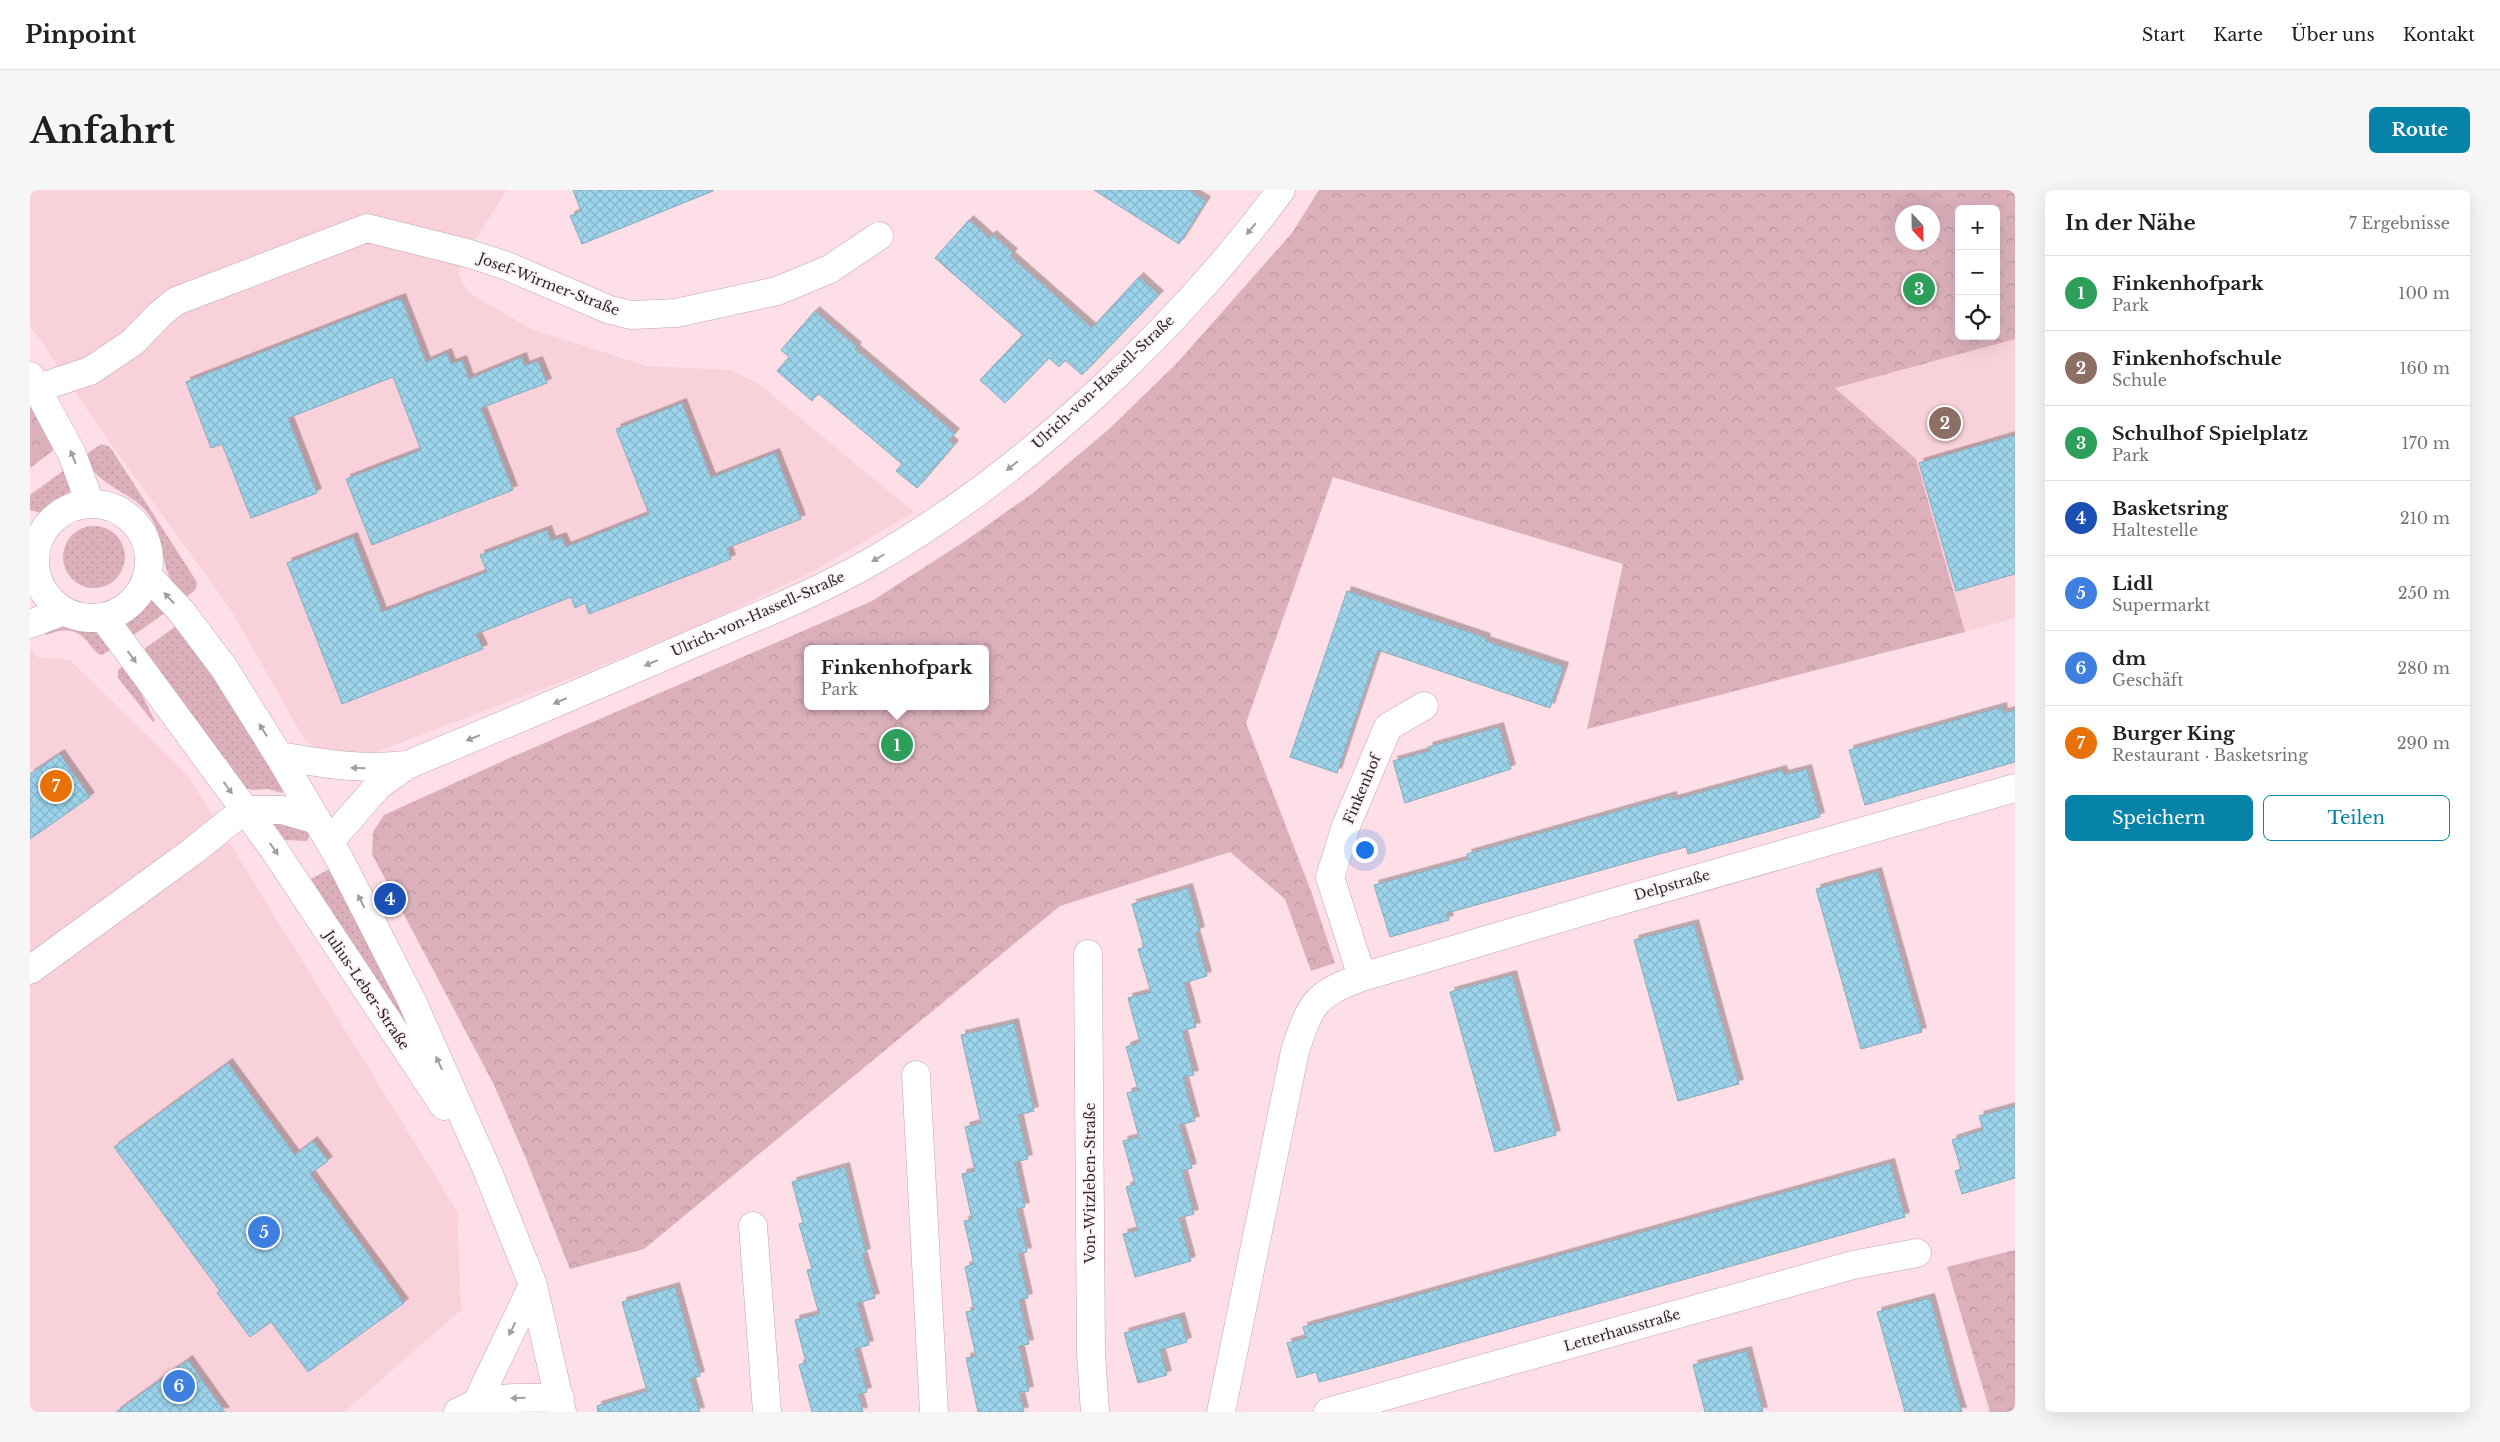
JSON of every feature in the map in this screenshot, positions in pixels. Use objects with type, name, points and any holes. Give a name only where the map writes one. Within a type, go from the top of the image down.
[{"type":"street","name":"Ulrich-von-Hassell-Straße","points":[[323,831],[407,765],[803,597],[876,559],[938,521],[1009,468],[1078,410],[1150,341],[1205,283],[1260,219],[1280,190]]},
{"type":"street","name":"Josef-Wirmer-Straße","points":[[34,382],[90,371],[133,342],[160,314],[176,301],[367,228],[468,253],[508,266],[610,310],[631,315],[676,313],[777,291],[830,269],[879,236]]},
{"type":"street","points":[[34,382],[72,454],[90,503]]},
{"type":"street","points":[[90,503],[108,505],[124,512],[138,525],[147,540],[150,558],[148,576],[142,591],[132,603],[118,612],[103,617],[83,618],[64,611],[49,599],[39,582],[33,550],[47,524],[59,514],[74,506],[90,503]]},
{"type":"street","name":"Julius-Leber-Straße","points":[[148,576],[181,611],[224,668],[279,756],[323,831],[410,999],[488,1172],[533,1286],[555,1407]]},
{"type":"street","points":[[30,624],[64,611]]},
{"type":"street","name":"Julius-Leber-Straße","points":[[103,617],[273,848],[488,1172]]},
{"type":"street","name":"Finkenhof","points":[[1362,977],[1330,877],[1346,826],[1388,727],[1424,706]]},
{"type":"street","name":"Ulrich-von-Hassell-Straße","points":[[279,756],[344,767],[375,768],[407,765]]},
{"type":"street","name":"Delpstraße","points":[[1221,1412],[1296,1051],[1308,1011],[1332,988],[1362,977],[1615,902],[2015,788]]},
{"type":"street","points":[[30,970],[193,851],[244,810],[282,810],[323,831]]},
{"type":"street","name":"Von-Witzleben-Straße","points":[[1088,954],[1091,1354],[1095,1412]]},
{"type":"street","points":[[916,1075],[934,1412]]},
{"type":"street","points":[[753,1226],[767,1412]]},
{"type":"street","name":"Letterhausstraße","points":[[1328,1412],[1853,1265],[1917,1253]]},
{"type":"street","points":[[467,1407],[533,1286]]},
{"type":"street","points":[[467,1407],[512,1398],[555,1407]]},
{"type":"shaded area","points":[[30,190],[507,190],[467,253],[458,274],[468,292],[531,329],[647,366],[731,370],[759,384],[914,512],[814,571],[703,624],[577,676],[368,755],[319,752],[304,739],[231,610],[103,433],[30,325]]},
{"type":"shaded area","points":[[2015,200],[2015,618],[1965,632],[1916,459],[1835,388],[1898,250],[1934,250],[1955,322],[1955,340],[2000,340],[2000,207]]},
{"type":"shaded area","points":[[30,648],[37,657],[70,660],[188,776],[457,1211],[461,1310],[344,1412],[30,1412]]},
{"type":"green space","points":[[1319,190],[2015,190],[2015,339],[1835,388],[1916,459],[1965,632],[1587,729],[1623,564],[1333,477],[1246,723],[1311,891],[1335,963],[1311,971],[1285,899],[1230,852],[1060,906],[644,1249],[570,1269],[494,1085],[372,854],[373,832],[384,815],[503,761],[872,601],[965,541],[1033,493],[1109,429],[1177,363],[1292,233]]},
{"type":"green space","points":[[30,402],[55,449],[30,468]]},
{"type":"green space","points":[[101,444],[108,446],[112,450],[197,582],[196,589],[184,599],[169,576],[158,532],[151,518],[135,501],[98,476],[84,456]]},
{"type":"green space","points":[[67,468],[70,492],[52,501],[41,513],[30,510],[30,495]]},
{"type":"green space","points":[[94,526],[106,529],[116,535],[122,545],[125,557],[122,569],[116,579],[106,585],[94,588],[82,585],[72,579],[66,569],[63,557],[66,545],[72,535],[82,529]]},
{"type":"green space","points":[[150,595],[169,610],[131,637],[123,620],[140,609]]},
{"type":"green space","points":[[71,621],[89,627],[115,648],[101,655],[82,636],[73,631],[57,631],[46,635],[39,631]]},
{"type":"green space","points":[[180,623],[202,652],[283,790],[281,793],[268,789],[252,790],[246,788],[140,652]]},
{"type":"green space","points":[[126,663],[155,721],[153,722],[118,678],[118,670]]},
{"type":"green space","points":[[293,819],[310,833],[307,841],[285,840],[272,821]]},
{"type":"green space","points":[[331,868],[419,1029],[410,1033],[311,879]]},
{"type":"green space","points":[[2015,1250],[2015,1412],[1990,1412],[1947,1267]]},
{"type":"building","points":[[573,190],[713,191],[582,244],[570,216],[581,211]]},
{"type":"building","points":[[1094,190],[1188,190],[1206,201],[1179,244]]},
{"type":"building","points":[[969,220],[989,238],[992,235],[1013,253],[1010,256],[1092,328],[1139,277],[1159,295],[1082,375],[1065,360],[1059,367],[1049,358],[1005,403],[980,380],[1023,335],[935,258]]},
{"type":"building","points":[[401,298],[426,362],[447,353],[451,364],[462,360],[469,379],[522,357],[525,366],[538,361],[547,383],[481,408],[513,490],[372,545],[346,479],[421,450],[393,377],[288,418],[317,493],[251,518],[222,444],[211,448],[186,382]]},
{"type":"building","points":[[815,311],[857,347],[855,349],[955,433],[949,440],[954,445],[917,488],[896,471],[902,464],[818,393],[812,401],[777,371],[789,357],[781,350]]},
{"type":"building","points":[[682,403],[711,478],[775,453],[801,519],[727,548],[731,559],[589,614],[585,603],[575,608],[571,597],[476,634],[483,649],[342,704],[287,563],[353,537],[382,612],[487,572],[480,555],[547,530],[551,541],[562,537],[566,547],[649,514],[616,429]]},
{"type":"building","points":[[2015,435],[2015,574],[1956,591],[1919,463]]},
{"type":"building","points":[[1347,591],[1486,638],[1485,641],[1564,667],[1550,708],[1378,650],[1337,773],[1290,757]]},
{"type":"building","points":[[2002,707],[2003,713],[2015,710],[2015,762],[1865,805],[1849,750]]},
{"type":"building","points":[[1499,727],[1511,769],[1405,803],[1393,761],[1429,751],[1428,747]]},
{"type":"building","points":[[60,754],[90,797],[30,839],[30,774]]},
{"type":"building","points":[[1807,769],[1820,817],[1688,854],[1686,847],[1447,913],[1449,920],[1390,937],[1374,885],[1469,859],[1467,854],[1672,796],[1673,800],[1782,770],[1784,775]]},
{"type":"building","points":[[1877,872],[1922,1032],[1861,1049],[1816,889]]},
{"type":"building","points":[[1188,888],[1200,931],[1195,933],[1207,976],[1184,983],[1196,1027],[1182,1031],[1194,1075],[1183,1077],[1195,1121],[1179,1125],[1192,1168],[1182,1171],[1194,1214],[1179,1218],[1191,1261],[1135,1277],[1123,1234],[1138,1230],[1126,1187],[1135,1184],[1123,1141],[1139,1137],[1127,1093],[1138,1090],[1126,1047],[1140,1042],[1128,998],[1151,992],[1138,949],[1144,947],[1132,904]]},
{"type":"building","points":[[1694,924],[1739,1084],[1678,1101],[1634,940]]},
{"type":"building","points":[[1512,975],[1556,1135],[1495,1152],[1450,992]]},
{"type":"building","points":[[1014,1023],[1034,1111],[1018,1115],[1028,1159],[1015,1162],[1025,1207],[1017,1209],[1027,1252],[1018,1254],[1028,1298],[1019,1300],[1029,1344],[1019,1346],[1029,1391],[1019,1392],[1024,1412],[978,1412],[966,1358],[976,1356],[966,1312],[974,1310],[965,1267],[974,1264],[964,1221],[972,1219],[962,1174],[975,1171],[965,1127],[981,1123],[961,1035]]},
{"type":"building","points":[[228,1063],[295,1155],[313,1141],[328,1161],[310,1174],[404,1303],[308,1372],[271,1322],[250,1337],[217,1293],[220,1291],[114,1147]]},
{"type":"building","points":[[2015,1106],[2015,1178],[1962,1194],[1955,1171],[1961,1169],[1952,1140],[1983,1130],[1979,1116]]},
{"type":"building","points":[[1890,1163],[1905,1217],[1350,1374],[1319,1382],[1316,1372],[1297,1378],[1287,1343],[1306,1338],[1303,1327]]},
{"type":"building","points":[[845,1167],[866,1253],[862,1254],[875,1298],[857,1303],[869,1345],[855,1349],[867,1392],[858,1394],[863,1412],[812,1412],[799,1365],[806,1362],[795,1320],[819,1314],[807,1270],[812,1269],[799,1224],[803,1223],[792,1182]]},
{"type":"building","points":[[675,1287],[700,1376],[690,1379],[700,1412],[598,1412],[597,1406],[647,1391],[622,1302]]},
{"type":"building","points":[[1930,1298],[1962,1412],[1905,1412],[1877,1312]]},
{"type":"building","points":[[1180,1317],[1187,1342],[1160,1350],[1167,1375],[1138,1383],[1124,1333]]},
{"type":"building","points":[[1747,1351],[1763,1412],[1705,1412],[1693,1365]]},
{"type":"building","points":[[188,1360],[225,1412],[116,1412]]},
{"type":"place","name":"Schulhof Spielplatz","points":[[1919,289]]},
{"type":"place","name":"Finkenhofschule","points":[[1945,423]]},
{"type":"place","name":"Finkenhofpark","points":[[897,745]]},
{"type":"place","name":"Burger King","points":[[56,786]]},
{"type":"place","name":"Basketsring","points":[[390,899]]},
{"type":"place","name":"Lidl","points":[[264,1232]]},
{"type":"place","name":"dm","points":[[179,1386]]}]
